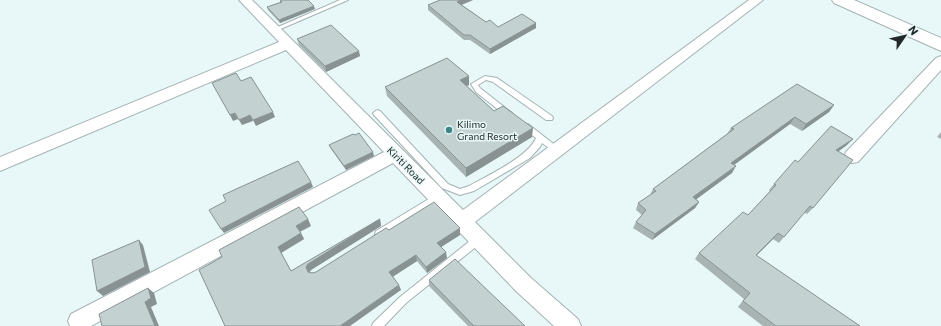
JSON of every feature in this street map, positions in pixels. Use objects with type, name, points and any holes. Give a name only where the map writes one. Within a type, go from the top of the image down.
[{"type":"highway","points":[[840,0],[941,44]]},
{"type":"street","name":"Kiriti Road","points":[[245,0],[524,285],[570,326]]},
{"type":"street","points":[[462,222],[757,0]]},
{"type":"street","points":[[0,164],[287,44]]},
{"type":"street","points":[[852,158],[941,61]]},
{"type":"street","points":[[78,321],[395,154]]},
{"type":"lane","points":[[274,30],[345,0]]},
{"type":"lane","points":[[549,118],[496,80],[485,78],[474,84],[478,90],[556,150]]},
{"type":"lane","points":[[377,114],[445,186],[460,192],[471,190],[527,156],[537,145],[540,137]]},
{"type":"lane","points":[[373,238],[437,197]]},
{"type":"lane","points":[[377,326],[403,300],[479,239]]},
{"type":"building","points":[[308,0],[314,6],[279,20],[267,7],[282,2],[280,1]]},
{"type":"building","points":[[440,0],[461,0],[457,2],[486,22],[490,20],[498,27],[522,14],[536,23],[490,49],[470,35],[464,35],[428,5]]},
{"type":"building","points":[[331,25],[359,51],[325,66],[297,39]]},
{"type":"building","points":[[447,58],[469,76],[460,80],[494,111],[503,106],[533,128],[466,168],[385,87]]},
{"type":"building","points":[[236,73],[241,81],[251,77],[273,112],[253,120],[250,115],[239,120],[235,113],[230,115],[212,83]]},
{"type":"building","points":[[797,84],[834,105],[806,124],[795,117],[731,163],[736,166],[693,197],[699,202],[655,234],[636,222],[646,210],[638,203],[656,191],[653,189],[734,129],[731,128]]},
{"type":"building","points":[[831,126],[853,139],[836,150],[853,160],[813,208],[810,206],[784,237],[778,233],[756,255],[860,326],[776,326],[743,301],[750,293],[699,253],[743,212],[748,215],[776,185],[774,184],[795,160],[798,162]]},
{"type":"building","points":[[359,133],[373,152],[344,166],[329,145],[353,134],[355,135]]},
{"type":"building","points":[[298,161],[311,182],[221,229],[209,210],[226,201],[223,195]]},
{"type":"building","points":[[434,202],[460,228],[437,243],[446,252],[426,267],[416,255],[389,272],[399,285],[340,326],[225,326],[199,270],[222,257],[219,250],[299,207],[308,219],[296,226],[301,233],[278,247],[291,271],[380,219],[308,264],[306,267],[308,272],[316,272],[386,228],[389,230]]},
{"type":"building","points":[[139,240],[145,267],[97,291],[92,260]]},
{"type":"building","points":[[455,259],[525,326],[474,326],[429,280]]},
{"type":"building","points":[[148,288],[151,298],[145,302],[155,326],[102,326],[99,314]]},
{"type":"place","name":"Kilimo Grand Resort","points":[[449,130]]}]
